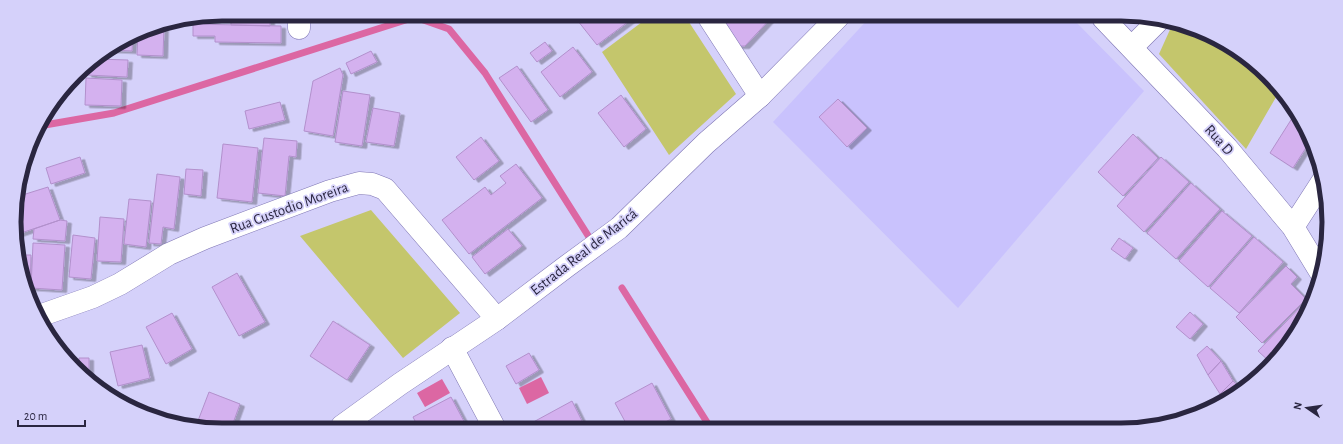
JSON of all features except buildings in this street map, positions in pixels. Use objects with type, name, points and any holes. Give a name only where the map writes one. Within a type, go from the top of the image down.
[{"type":"street","points":[[711,21],[760,96]]},
{"type":"street","name":"Estrada Real de Maricá","points":[[346,423],[452,348],[497,319],[619,228],[706,143],[760,96],[834,21]]},
{"type":"street","name":"Rua D","points":[[1106,21],[1227,148],[1293,226],[1317,266]]},
{"type":"street","points":[[1132,47],[1155,24]]},
{"type":"street","name":"Rua Custodio Moreira","points":[[44,314],[93,297],[114,287],[169,254],[205,238],[330,191],[359,183],[372,184],[385,189],[497,319]]},
{"type":"street","points":[[1293,226],[1319,187]]},
{"type":"street","points":[[452,348],[492,423]]},
{"type":"shaded area","points":[[643,21],[688,21],[736,94],[669,155],[602,52]]},
{"type":"shaded area","points":[[866,21],[1075,21],[1144,91],[958,308],[773,122]]},
{"type":"shaded area","points":[[1171,28],[1186,32],[1198,36],[1233,55],[1254,71],[1272,89],[1277,96],[1246,149],[1159,54]]},
{"type":"shaded area","points":[[371,210],[460,313],[403,358],[300,236]]},
{"type":"shaded area","points":[[541,377],[549,393],[527,404],[519,388]]},
{"type":"shaded area","points":[[442,379],[450,393],[425,407],[417,393]]},
{"type":"waterway","points":[[46,125],[114,113],[402,21]]},
{"type":"waterway","points":[[426,21],[449,29],[485,73],[589,237]]},
{"type":"waterway","points":[[622,288],[707,423]]}]
